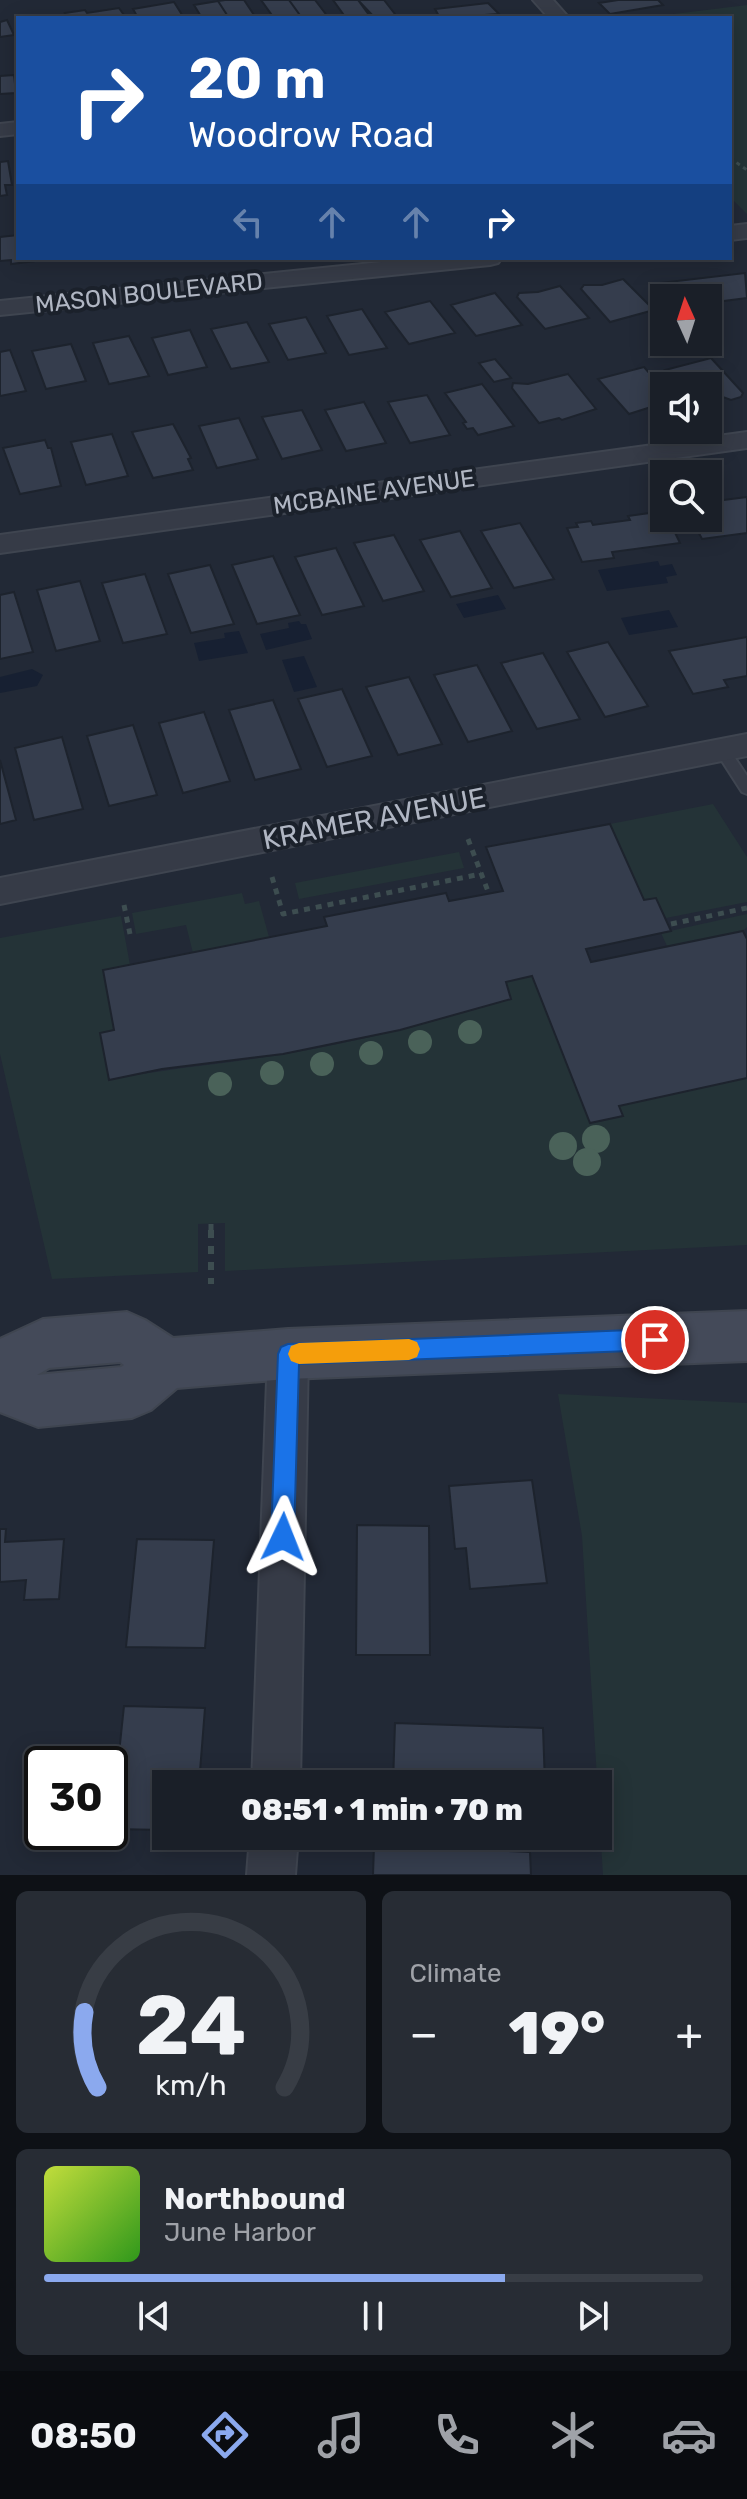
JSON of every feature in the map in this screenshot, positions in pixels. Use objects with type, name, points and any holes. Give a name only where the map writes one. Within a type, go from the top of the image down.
[{"type":"street","points":[[543,0],[557,16]]},
{"type":"street","name":"MASON BOULEVARD","points":[[0,308],[470,260]]},
{"type":"street","name":"MCBAINE AVENUE","points":[[0,544],[747,440]]},
{"type":"street","name":"KRAMER AVENUE","points":[[0,891],[735,748]]},
{"type":"street","points":[[0,1386],[38,1401],[132,1392],[166,1364],[288,1354],[747,1336]]},
{"type":"street","points":[[0,1367],[43,1344],[127,1337],[166,1364]]},
{"type":"street","points":[[276,1770],[288,1354]]},
{"type":"street","points":[[271,1875],[273,1850]]},
{"type":"lane","points":[[735,748],[747,788]]},
{"type":"path","points":[[468,839],[489,894]]},
{"type":"path","points":[[272,877],[283,914],[481,874]]},
{"type":"path","points":[[124,905],[130,934]]},
{"type":"path","points":[[671,924],[747,908]]},
{"type":"path","points":[[211,1224],[211,1284]]},
{"type":"shaded area","points":[[747,5],[747,214],[732,199],[732,16],[657,16]]},
{"type":"shaded area","points":[[713,804],[747,857],[747,902],[666,918],[656,898],[644,900],[610,824]]},
{"type":"shaded area","points":[[459,852],[464,868],[299,899],[295,883]]},
{"type":"shaded area","points":[[242,893],[245,904],[259,901],[269,937],[193,953],[186,925],[136,934],[132,913]]},
{"type":"shaded area","points":[[747,914],[747,927],[743,931],[667,946],[661,933]]},
{"type":"shaded area","points":[[121,916],[130,965],[114,1030],[101,1033],[109,1080],[285,1054],[398,1030],[510,999],[506,982],[532,976],[591,1123],[623,1116],[619,1106],[747,1078],[747,1245],[225,1271],[225,1223],[198,1224],[198,1272],[52,1279],[0,1054],[0,938]]},
{"type":"shaded area","points":[[558,1394],[747,1403],[747,1875],[603,1875],[601,1850],[612,1850],[612,1770],[596,1770],[582,1536]]},
{"type":"water","points":[[658,561],[660,566],[672,564],[677,575],[666,577],[668,583],[607,591],[598,570]]},
{"type":"water","points":[[498,595],[506,609],[464,618],[456,604]]},
{"type":"water","points":[[669,610],[678,627],[629,635],[621,618]]},
{"type":"water","points":[[299,621],[306,624],[312,639],[266,650],[260,634],[289,628],[288,623]]},
{"type":"water","points":[[239,631],[248,653],[199,661],[194,643],[225,638],[224,633]]},
{"type":"water","points":[[304,656],[317,687],[294,692],[282,660]]},
{"type":"water","points":[[32,669],[43,675],[37,686],[0,693],[0,677]]},
{"type":"building","points":[[244,0],[255,16],[228,16],[218,1]]},
{"type":"building","points":[[261,0],[289,0],[301,16],[273,16]]},
{"type":"building","points":[[289,0],[315,0],[327,16],[301,16]]},
{"type":"building","points":[[333,0],[358,0],[369,15],[361,16],[345,16]]},
{"type":"building","points":[[358,0],[384,0],[396,16],[373,16]]},
{"type":"building","points":[[658,0],[663,5],[610,14],[599,3]]},
{"type":"building","points":[[218,1],[228,16],[201,16],[194,5]]},
{"type":"building","points":[[174,2],[183,16],[137,16],[133,9]]},
{"type":"building","points":[[488,3],[499,14],[439,16],[435,9]]},
{"type":"building","points":[[119,8],[125,16],[67,16],[65,13],[85,10],[87,13]]},
{"type":"building","points":[[7,20],[14,35],[0,37],[0,22]]},
{"type":"building","points":[[14,75],[16,93],[0,94],[0,76]]},
{"type":"building","points":[[8,161],[12,185],[5,185],[7,195],[0,196],[0,162]]},
{"type":"building","points":[[16,235],[16,260],[42,260],[11,264],[11,260],[0,261],[0,237]]},
{"type":"building","points":[[745,273],[747,298],[722,301],[722,284],[660,283]]},
{"type":"building","points":[[623,279],[650,306],[650,311],[610,322],[581,289],[584,285],[602,285]]},
{"type":"building","points":[[560,286],[589,318],[545,329],[517,297],[519,293]]},
{"type":"building","points":[[495,293],[522,325],[476,336],[451,305]]},
{"type":"building","points":[[430,301],[455,333],[409,344],[385,312]]},
{"type":"building","points":[[362,309],[387,348],[349,355],[327,316]]},
{"type":"building","points":[[306,317],[326,353],[288,360],[269,324]]},
{"type":"building","points":[[247,322],[269,362],[231,369],[211,329]]},
{"type":"building","points":[[190,330],[207,367],[168,375],[152,338]]},
{"type":"building","points":[[129,336],[149,376],[109,384],[93,343]]},
{"type":"building","points":[[71,344],[86,381],[46,389],[32,351]]},
{"type":"building","points":[[10,350],[26,391],[0,396],[0,352]]},
{"type":"building","points":[[711,358],[743,393],[741,397],[731,400],[722,397],[722,372],[665,370]]},
{"type":"building","points":[[495,359],[511,378],[494,382],[479,363]]},
{"type":"building","points":[[644,367],[650,374],[650,407],[629,414],[598,379]]},
{"type":"building","points":[[568,374],[596,409],[562,420],[539,423],[512,388],[513,383],[528,384]]},
{"type":"building","points":[[482,384],[514,426],[478,435],[473,428],[467,429],[463,423],[466,422],[445,393]]},
{"type":"building","points":[[427,395],[450,435],[410,443],[388,402]]},
{"type":"building","points":[[364,402],[386,443],[346,451],[325,410]]},
{"type":"building","points":[[302,410],[322,450],[282,459],[262,417]]},
{"type":"building","points":[[239,418],[258,459],[217,468],[199,426]]},
{"type":"building","points":[[173,424],[191,458],[188,459],[193,470],[153,478],[132,432]]},
{"type":"building","points":[[112,434],[128,476],[86,485],[71,442]]},
{"type":"building","points":[[45,440],[51,448],[61,486],[20,494],[3,448]]},
{"type":"building","points":[[747,497],[747,533],[702,539],[698,532],[722,532],[722,500]]},
{"type":"building","points":[[650,513],[650,532],[675,532],[680,543],[612,552],[614,558],[582,562],[567,528],[591,521],[593,525],[630,520],[628,516]]},
{"type":"building","points":[[520,523],[554,579],[514,588],[481,531]]},
{"type":"building","points":[[460,531],[492,588],[451,597],[420,540]]},
{"type":"building","points":[[394,535],[424,591],[383,601],[354,543]]},
{"type":"building","points":[[336,548],[364,606],[322,615],[295,557]]},
{"type":"building","points":[[273,556],[300,615],[257,624],[232,565]]},
{"type":"building","points":[[210,565],[234,624],[191,633],[168,574]]},
{"type":"building","points":[[145,574],[167,634],[123,643],[102,583]]},
{"type":"building","points":[[80,581],[100,641],[56,651],[37,590]]},
{"type":"building","points":[[14,592],[33,652],[0,659],[0,595]]},
{"type":"building","points":[[747,637],[747,676],[724,680],[728,687],[693,694],[669,651]]},
{"type":"building","points":[[608,642],[648,706],[605,717],[567,652]]},
{"type":"building","points":[[543,653],[580,719],[537,729],[501,663]]},
{"type":"building","points":[[477,665],[512,731],[468,742],[434,675]]},
{"type":"building","points":[[409,677],[442,744],[398,755],[366,687]]},
{"type":"building","points":[[342,689],[372,756],[327,767],[298,699]]},
{"type":"building","points":[[273,700],[301,769],[255,780],[229,710]]},
{"type":"building","points":[[204,712],[230,781],[183,793],[159,723]]},
{"type":"building","points":[[133,725],[157,795],[109,806],[87,736]]},
{"type":"building","points":[[62,737],[83,809],[34,820],[15,748]]},
{"type":"building","points":[[0,760],[16,820],[0,824]]},
{"type":"building","points":[[610,824],[644,900],[656,898],[671,931],[586,949],[591,962],[743,931],[747,939],[747,1078],[619,1106],[623,1116],[590,1123],[532,976],[506,982],[511,999],[400,1030],[283,1054],[162,1069],[109,1080],[100,1033],[114,1030],[103,970],[327,926],[324,917],[446,893],[449,901],[503,891],[486,847]]},
{"type":"building","points":[[532,1480],[547,1583],[470,1589],[466,1548],[455,1549],[449,1486]]},
{"type":"building","points":[[357,1525],[429,1526],[430,1655],[356,1655]]},
{"type":"building","points":[[0,1529],[6,1529],[5,1542],[64,1539],[59,1599],[24,1600],[26,1580],[0,1582]]},
{"type":"building","points":[[137,1539],[214,1540],[205,1648],[126,1647]]},
{"type":"building","points":[[124,1706],[205,1708],[200,1770],[152,1770],[152,1830],[128,1829],[128,1746],[120,1746]]},
{"type":"building","points":[[395,1723],[543,1728],[544,1770],[393,1770]]},
{"type":"building","points":[[374,1850],[530,1852],[531,1875],[373,1875]]},
{"type":"slow traffic","points":[[299,1354],[409,1349]]},
{"type":"route","points":[[283,1537],[288,1354],[655,1340]]}]
